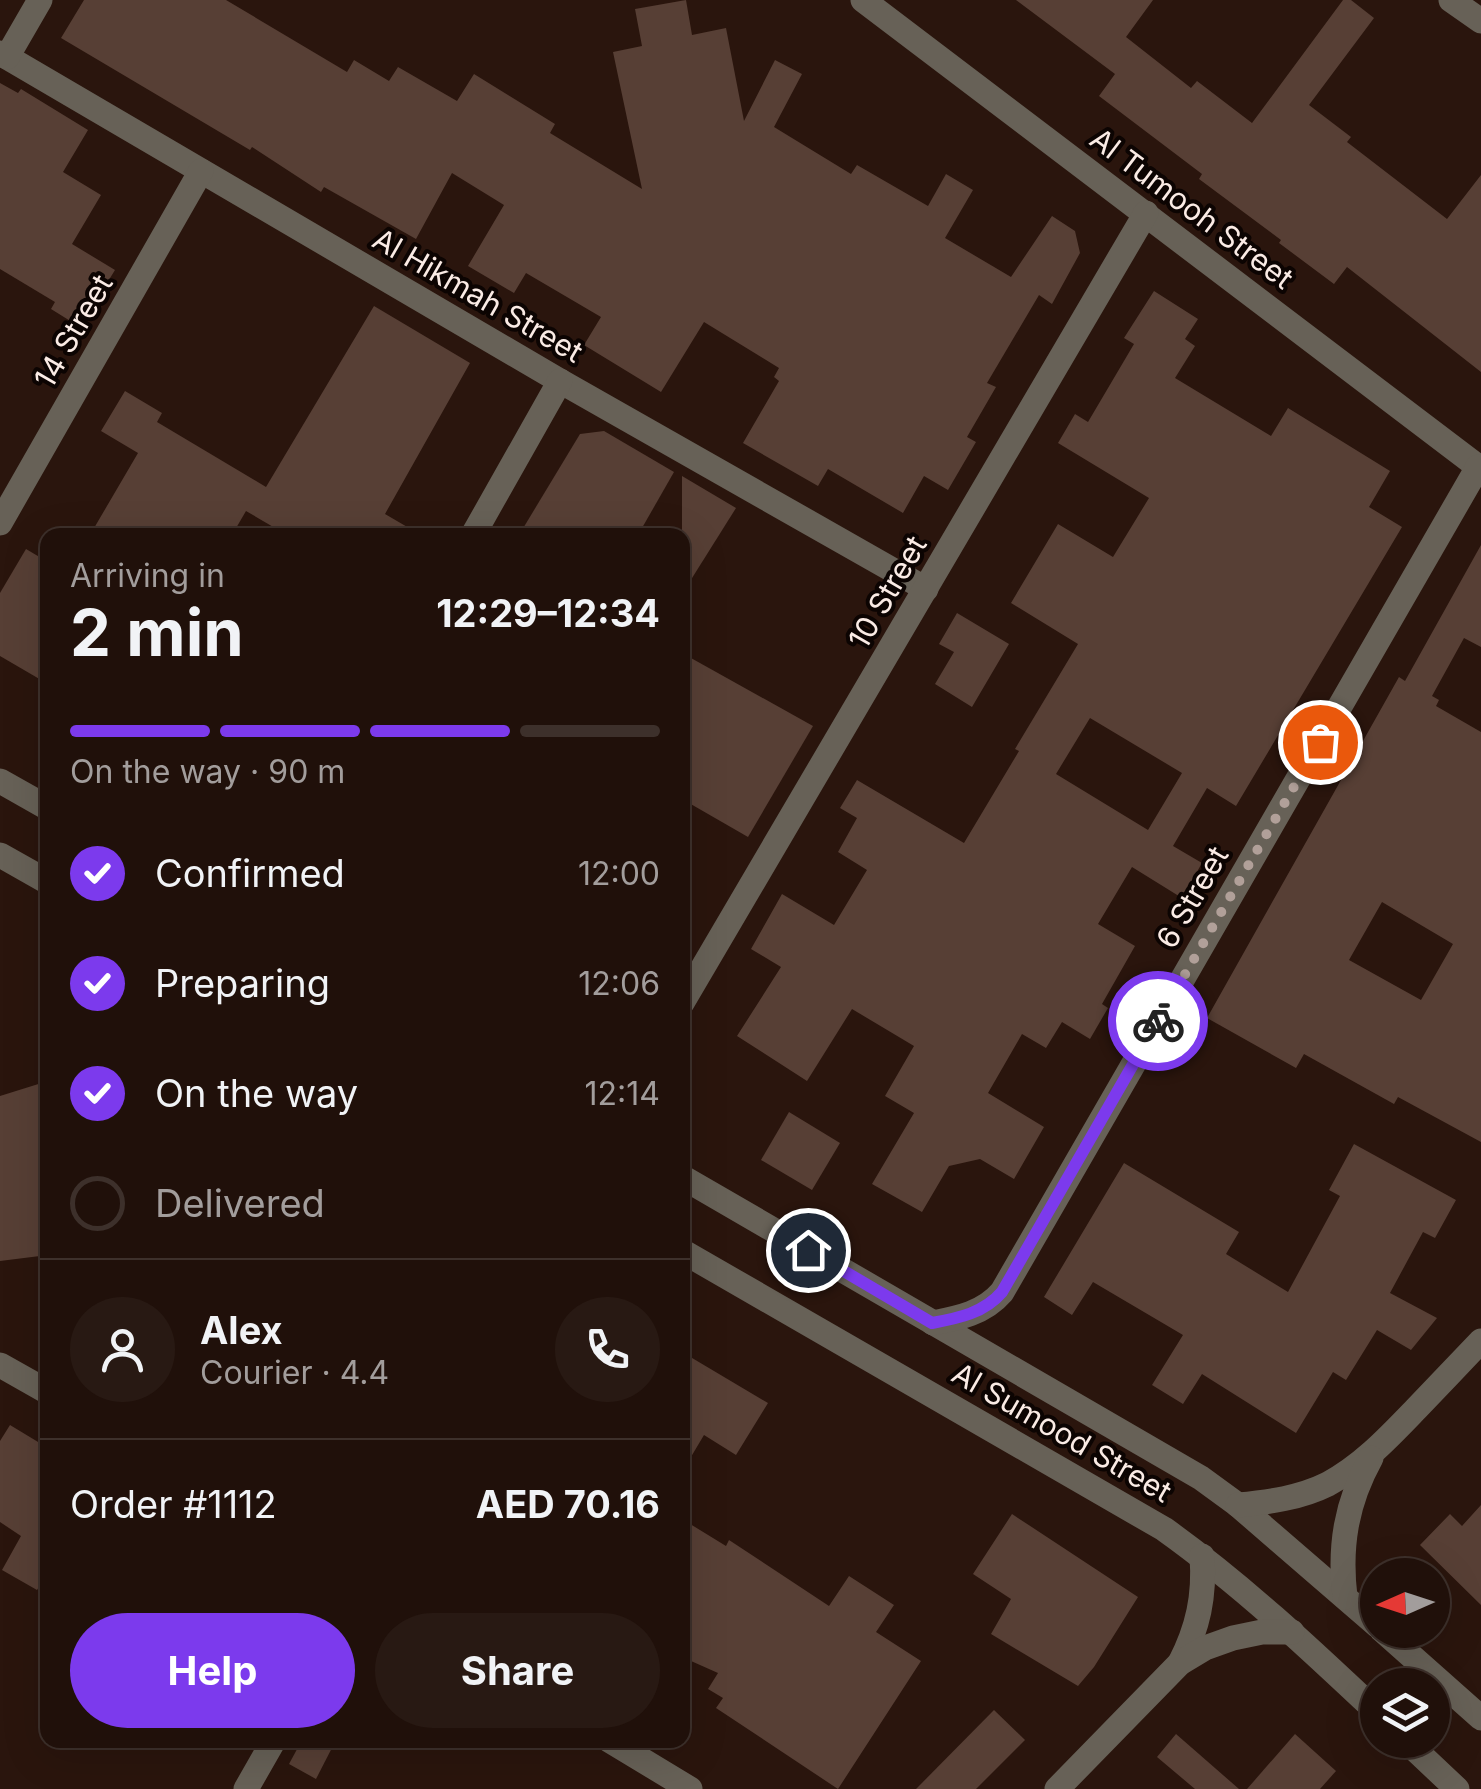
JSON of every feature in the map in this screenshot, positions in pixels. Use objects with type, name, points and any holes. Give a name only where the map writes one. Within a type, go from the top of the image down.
[{"type":"street","points":[[3,56],[40,0]]},
{"type":"street","name":"Al Tumooh Street","points":[[863,0],[1480,468]]},
{"type":"street","points":[[1452,0],[1481,22]]},
{"type":"street","name":"Al Hikmah Street","points":[[3,56],[926,589]]},
{"type":"street","name":"14 Street","points":[[0,523],[202,172]]},
{"type":"street","name":"10 Street","points":[[690,989],[1146,213]]},
{"type":"street","points":[[477,528],[560,381]]},
{"type":"street","name":"6 Street","points":[[932,1323],[982,1309],[1002,1292],[1480,468]]},
{"type":"street","points":[[0,781],[40,804]]},
{"type":"street","points":[[0,856],[40,878]]},
{"type":"street","name":"Al Sumood Street","points":[[690,1182],[1201,1478],[1238,1504],[1360,1610]]},
{"type":"street","name":"Al Sumood Street","points":[[690,1256],[1116,1500],[1202,1556],[1292,1632],[1360,1697]]},
{"type":"street","points":[[1238,1504],[1297,1496],[1351,1470],[1375,1452],[1481,1342]]},
{"type":"street","points":[[0,1365],[40,1388]]},
{"type":"street","points":[[1345,1597],[1343,1536],[1349,1506],[1375,1452]]},
{"type":"street","points":[[1180,1663],[1200,1612],[1202,1556]]},
{"type":"street","points":[[1057,1789],[1180,1663],[1233,1638],[1262,1632],[1292,1632]]},
{"type":"street","name":"Al Sumood Street","points":[[1402,1648],[1481,1718]]},
{"type":"street","points":[[246,1789],[269,1748]]},
{"type":"street","points":[[622,1748],[690,1789]]},
{"type":"street","points":[[1425,1758],[1457,1789]]},
{"type":"building","points":[[84,0],[226,0],[347,72],[354,60],[389,81],[398,67],[457,101],[474,74],[555,124],[550,133],[642,189],[613,52],[642,46],[635,9],[686,0],[692,35],[726,28],[744,121],[775,60],[802,74],[774,127],[851,174],[857,165],[928,206],[946,174],[973,190],[945,238],[1011,277],[1052,216],[1075,231],[1080,253],[1052,304],[1039,295],[987,383],[996,387],[967,437],[976,442],[948,490],[924,476],[903,513],[828,469],[818,486],[743,443],[779,381],[774,377],[779,368],[704,322],[661,392],[584,345],[601,317],[526,273],[514,293],[468,266],[504,205],[452,173],[416,239],[324,187],[321,192],[252,147],[250,150],[61,38]]},
{"type":"building","points":[[1016,0],[1153,0],[1126,37],[1191,88],[1197,81],[1252,123],[1343,0],[1351,0],[1374,18],[1309,105],[1351,137],[1347,142],[1447,219],[1481,175],[1481,372],[1347,267],[1334,284],[1199,179],[1202,174],[1099,96],[1115,74]]},
{"type":"building","points":[[0,83],[18,93],[21,89],[88,130],[63,172],[101,195],[72,244],[115,270],[80,327],[51,309],[55,302],[0,269]]},
{"type":"building","points":[[1154,291],[1198,319],[1185,339],[1195,346],[1175,378],[1271,436],[1288,408],[1390,471],[1369,507],[1402,527],[1236,806],[1207,788],[1173,846],[1202,863],[1182,898],[1132,867],[1098,924],[1135,946],[1102,1004],[1108,1008],[1090,1039],[1062,1022],[1046,1048],[1022,1034],[988,1093],[1044,1127],[1014,1179],[980,1159],[949,1166],[922,1212],[872,1184],[914,1113],[885,1096],[914,1046],[852,1009],[807,1081],[737,1036],[781,967],[751,949],[782,894],[834,925],[867,870],[838,852],[857,818],[840,808],[857,780],[964,843],[1078,644],[1011,603],[1058,524],[1113,557],[1149,498],[1058,443],[1075,414],[1088,422],[1134,344],[1124,338]],"holes":[[[1090,718],[1182,773],[1148,830],[1056,774]]]},
{"type":"building","points":[[374,306],[470,363],[385,514],[409,528],[275,528],[246,511],[236,528],[94,528],[138,453],[101,431],[125,391],[162,413],[157,422],[266,487]]},
{"type":"building","points":[[604,431],[674,472],[642,528],[523,528],[580,434]]},
{"type":"building","points":[[682,476],[736,508],[690,581],[690,528],[682,528]]},
{"type":"building","points":[[1481,545],[1481,647],[1464,638],[1432,696],[1439,700],[1436,706],[1481,732],[1481,1142],[1398,1097],[1394,1104],[1304,1054],[1296,1068],[1207,1018],[1399,677],[1405,681]],"holes":[[[1382,902],[1453,944],[1421,1000],[1349,960]]]},
{"type":"building","points":[[26,549],[40,557],[40,679],[0,656],[0,593]]},
{"type":"building","points":[[957,613],[1009,644],[972,707],[935,684],[954,652],[939,644]]},
{"type":"building","points":[[690,657],[813,726],[748,837],[690,804]]},
{"type":"building","points":[[40,1084],[40,1256],[0,1261],[0,1096]]},
{"type":"building","points":[[789,1112],[840,1143],[812,1190],[761,1160]]},
{"type":"building","points":[[1354,1144],[1456,1200],[1435,1238],[1423,1232],[1390,1293],[1437,1318],[1411,1350],[1377,1330],[1346,1380],[1333,1372],[1296,1433],[1202,1374],[1183,1404],[1152,1385],[1183,1335],[1093,1282],[1072,1315],[1044,1297],[1124,1163],[1239,1232],[1226,1254],[1288,1292],[1340,1196],[1329,1190]]},
{"type":"building","points":[[690,1357],[768,1403],[736,1455],[704,1435],[690,1459]]},
{"type":"building","points":[[10,1425],[40,1443],[37,1590],[2,1570],[21,1536],[0,1522],[0,1441]]},
{"type":"building","points":[[1481,1505],[1481,1605],[1450,1575],[1450,1558],[1433,1558],[1420,1545],[1450,1514],[1462,1526]]},
{"type":"building","points":[[1012,1514],[1138,1597],[1078,1686],[991,1634],[1011,1599],[973,1574]]},
{"type":"building","points":[[690,1524],[726,1546],[729,1540],[829,1606],[849,1576],[894,1605],[876,1632],[921,1661],[838,1789],[716,1708],[723,1698],[708,1689],[718,1673],[690,1661]]},
{"type":"building","points":[[994,1710],[1025,1740],[976,1789],[916,1789]]},
{"type":"building","points":[[1176,1734],[1239,1789],[1195,1789],[1157,1757]]},
{"type":"building","points":[[1295,1734],[1336,1771],[1320,1789],[1247,1789]]},
{"type":"building","points":[[298,1748],[332,1748],[316,1779],[289,1764]]},
{"type":"way so far","points":[[1158,1021],[1320,742]]},
{"type":"route","points":[[808,1250],[932,1323],[971,1314],[994,1302],[1158,1021]]}]
